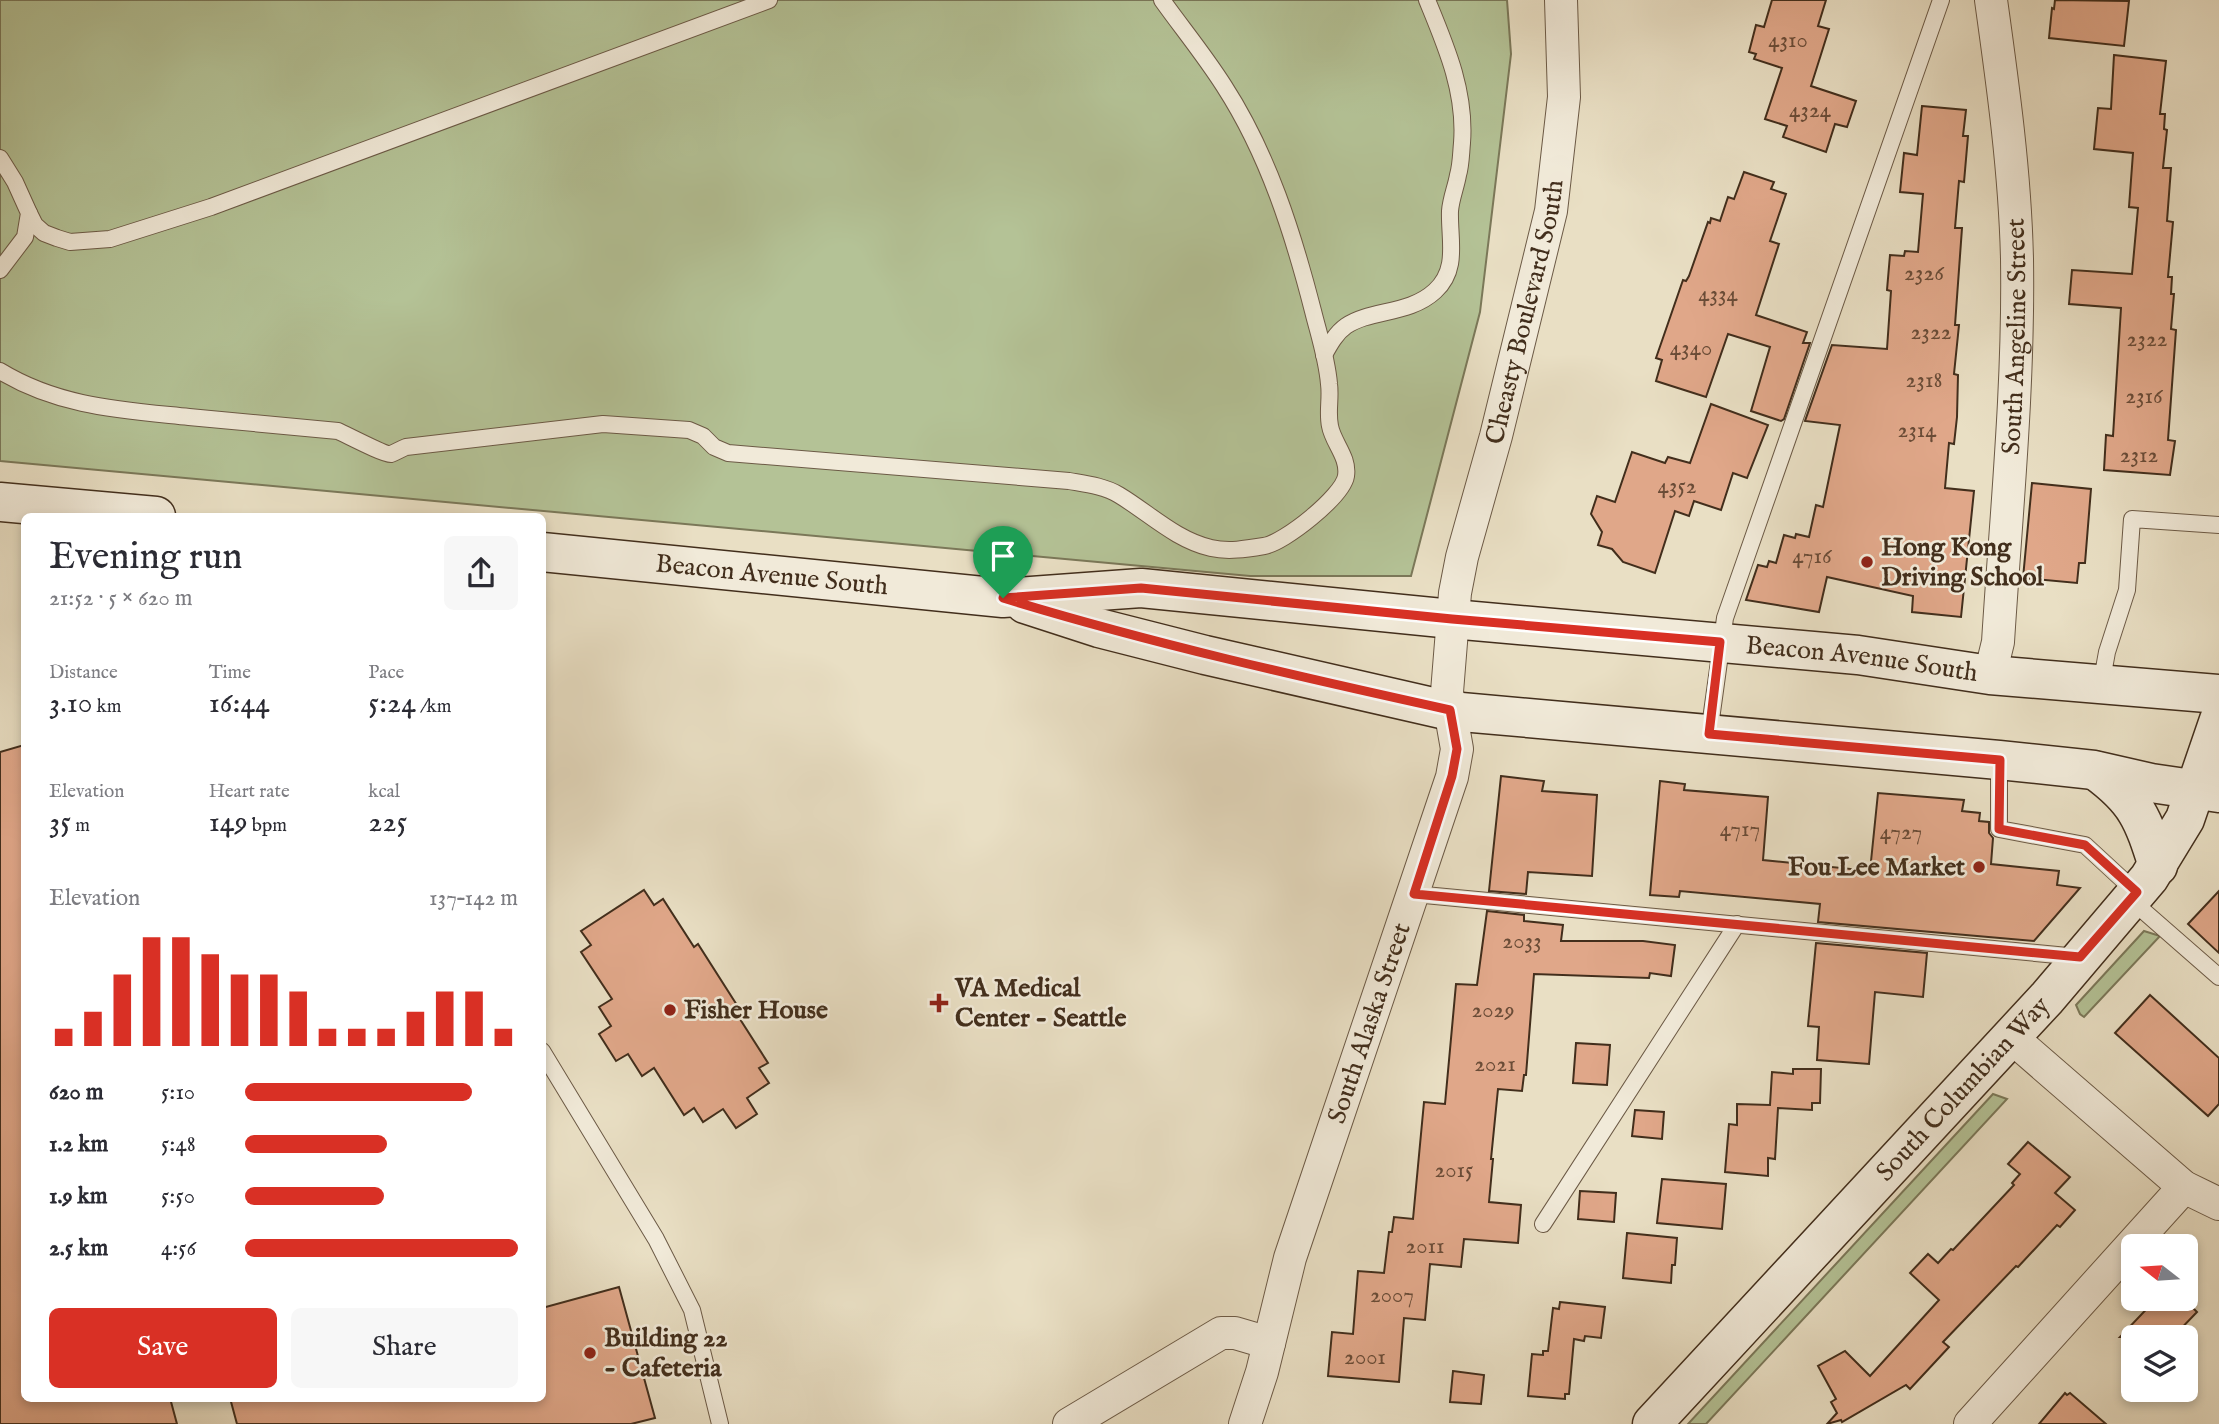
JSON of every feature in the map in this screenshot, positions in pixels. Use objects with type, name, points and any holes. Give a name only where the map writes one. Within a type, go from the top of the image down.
[{"type":"main road","points":[[0,502],[123,513]]},
{"type":"main road","name":"Beacon Avenue South","points":[[546,552],[1003,598],[1141,588],[1858,655],[1990,675],[2219,694]]},
{"type":"main road","name":"Beacon Avenue South","points":[[1003,598],[1100,628],[1205,655],[1450,710],[2094,770],[2151,783],[2208,791]]},
{"type":"main road","name":"South Columbian Way","points":[[1652,1424],[2011,1037],[2142,886],[2208,791],[2219,720]]},
{"type":"main road","points":[[2094,770],[2117,786],[2133,804],[2142,886]]},
{"type":"street","name":"Cheasty Boulevard South","points":[[1452,619],[1462,557],[1502,411],[1550,212],[1564,97],[1561,0]]},
{"type":"street","name":"South Angeline Street","points":[[1990,675],[1998,642],[2017,341],[2014,187],[1991,0]]},
{"type":"street","name":"South Alaska Street","points":[[1245,1424],[1290,1258],[1452,776],[1457,749],[1447,692],[1452,619]]},
{"type":"street","points":[[2011,1037],[2184,1187],[2219,1204]]},
{"type":"street","points":[[1970,1424],[2184,1187]]},
{"type":"street","points":[[1069,1424],[1221,1333],[1235,1333],[1269,1343]]},
{"type":"lane","points":[[0,158],[15,182],[35,225],[44,233],[70,242],[110,239],[211,207],[769,0]]},
{"type":"lane","points":[[0,371],[30,388],[63,400],[130,411],[338,431],[385,454],[406,447],[603,424],[637,425],[689,430],[728,453],[1069,481],[1094,485],[1118,495],[1159,523],[1210,547],[1236,550],[1268,546],[1292,532],[1338,492],[1346,477],[1345,461],[1330,428],[1330,385],[1324,355],[1304,278],[1270,171],[1225,86],[1162,0]]},
{"type":"lane","points":[[1324,355],[1332,339],[1345,326],[1422,300],[1435,291],[1448,273],[1453,254],[1450,210],[1462,141],[1462,102],[1444,39],[1427,0]]},
{"type":"lane","points":[[1709,734],[1725,618],[1941,0]]},
{"type":"lane","points":[[0,270],[25,237],[29,213]]},
{"type":"lane","points":[[2101,685],[2107,652],[2127,590],[2132,519],[2219,525]]},
{"type":"lane","points":[[2000,760],[1999,829],[2085,845],[2142,886],[2219,976]]},
{"type":"lane","points":[[1414,894],[2080,957]]},
{"type":"lane","points":[[1543,1224],[1737,923]]},
{"type":"lane","points":[[546,1058],[656,1239],[692,1310],[720,1424]]},
{"type":"green space","points":[[0,0],[1507,0],[1511,54],[1480,312],[1411,576],[1250,576],[0,461]]},
{"type":"green space","points":[[2144,931],[2160,936],[2084,1017],[2076,1005]]},
{"type":"green space","points":[[1993,1094],[2007,1099],[1706,1424],[1688,1424]]},
{"type":"building","points":[[1772,0],[1826,0],[1818,26],[1829,29],[1811,86],[1856,101],[1847,127],[1835,124],[1826,152],[1783,137],[1787,126],[1765,119],[1782,68],[1754,59],[1756,54],[1749,52],[1756,25],[1764,27]]},
{"type":"building","points":[[2055,0],[2129,1],[2124,46],[2049,38]]},
{"type":"building","points":[[2114,55],[2166,61],[2160,114],[2165,114],[2164,129],[2167,130],[2163,168],[2171,168],[2167,221],[2173,222],[2168,277],[2172,277],[2171,294],[2174,294],[2171,329],[2176,330],[2168,440],[2175,441],[2170,475],[2104,470],[2106,435],[2113,436],[2121,308],[2069,304],[2072,270],[2132,274],[2138,208],[2129,207],[2133,153],[2094,149],[2098,108],[2111,109]]},
{"type":"building","points":[[1922,106],[1966,110],[1963,136],[1968,136],[1964,182],[1959,181],[1955,228],[1962,228],[1955,325],[1959,325],[1954,374],[1958,375],[1957,417],[1954,444],[1949,443],[1945,488],[1974,491],[1961,617],[1912,612],[1913,596],[1827,577],[1819,612],[1746,600],[1758,565],[1767,567],[1769,561],[1776,563],[1784,535],[1795,538],[1796,534],[1809,537],[1816,505],[1823,507],[1840,425],[1805,421],[1832,345],[1887,349],[1891,291],[1887,290],[1890,255],[1904,256],[1905,251],[1918,252],[1923,194],[1900,192],[1904,153],[1917,155]]},
{"type":"building","points":[[1744,172],[1774,182],[1771,189],[1786,194],[1770,241],[1779,244],[1756,315],[1807,332],[1803,343],[1810,343],[1784,419],[1781,421],[1751,411],[1770,347],[1728,334],[1706,397],[1656,381],[1662,360],[1656,358],[1683,280],[1686,281],[1689,276],[1708,222],[1710,223],[1711,218],[1720,221],[1728,197],[1734,199]]},
{"type":"building","points":[[1711,404],[1768,425],[1747,478],[1733,473],[1721,510],[1694,501],[1689,516],[1675,511],[1655,573],[1623,562],[1612,549],[1598,545],[1602,532],[1591,514],[1597,496],[1615,502],[1632,452],[1665,463],[1668,457],[1690,463]]},
{"type":"building","points":[[2032,483],[2091,489],[2085,563],[2079,563],[2077,583],[2023,578]]},
{"type":"building","points":[[21,746],[21,1402],[171,1402],[177,1424],[0,1424],[0,752]]},
{"type":"building","points":[[1501,776],[1544,781],[1542,791],[1597,795],[1592,876],[1528,872],[1526,894],[1489,891]]},
{"type":"building","points":[[1660,781],[1685,784],[1684,790],[1768,797],[1763,860],[1870,871],[1878,793],[1964,800],[1962,811],[1980,813],[1979,821],[1989,822],[1989,833],[1993,838],[1991,864],[2059,871],[2057,885],[2080,888],[2034,941],[1818,922],[1820,904],[1680,891],[1679,897],[1650,895]]},
{"type":"building","name":"Fisher House","points":[[644,890],[654,905],[663,899],[694,947],[698,944],[742,1013],[738,1016],[768,1063],[759,1068],[769,1083],[747,1098],[757,1114],[736,1128],[723,1109],[703,1122],[694,1108],[684,1115],[654,1068],[642,1076],[628,1054],[616,1061],[599,1034],[611,1026],[599,1007],[612,999],[581,952],[591,945],[581,931]]},
{"type":"building","points":[[2219,891],[2219,953],[2188,924]]},
{"type":"building","points":[[1487,911],[1524,915],[1524,921],[1563,925],[1561,941],[1643,941],[1675,945],[1671,976],[1650,973],[1649,978],[1534,974],[1526,1075],[1522,1091],[1498,1089],[1491,1159],[1489,1202],[1521,1205],[1518,1243],[1464,1239],[1461,1267],[1430,1264],[1425,1320],[1404,1318],[1399,1382],[1328,1376],[1332,1332],[1353,1334],[1358,1271],[1384,1273],[1389,1232],[1392,1232],[1394,1217],[1413,1219],[1424,1102],[1445,1104],[1456,984],[1477,985]]},
{"type":"building","points":[[1816,943],[1927,953],[1923,997],[1875,992],[1869,1064],[1817,1060],[1819,1027],[1808,1026]]},
{"type":"building","points":[[2150,995],[2219,1058],[2219,1104],[2208,1116],[2115,1033]]},
{"type":"building","points":[[1576,1043],[1610,1045],[1607,1085],[1573,1083]]},
{"type":"building","points":[[1793,1069],[1821,1069],[1820,1103],[1812,1103],[1812,1110],[1778,1108],[1775,1159],[1768,1158],[1768,1176],[1725,1172],[1729,1124],[1737,1125],[1737,1104],[1770,1105],[1772,1072],[1793,1074]]},
{"type":"building","points":[[1635,1110],[1664,1112],[1662,1139],[1632,1136]]},
{"type":"building","points":[[2028,1142],[2070,1177],[2055,1193],[2075,1210],[2060,1227],[2057,1225],[2018,1267],[2016,1266],[1943,1342],[1949,1347],[1910,1389],[1906,1385],[1842,1422],[1841,1420],[1827,1424],[1837,1413],[1831,1402],[1836,1399],[1818,1366],[1845,1351],[1870,1376],[1939,1300],[1910,1273],[1928,1254],[1938,1263],[2014,1185],[2012,1183],[2020,1174],[2008,1164]]},
{"type":"building","points":[[1662,1179],[1726,1184],[1722,1229],[1657,1223]]},
{"type":"building","points":[[1580,1191],[1616,1193],[1614,1222],[1578,1219]]},
{"type":"building","points":[[1627,1233],[1677,1238],[1671,1283],[1623,1278]]},
{"type":"building","name":"Building 22 - Cafeteria","points":[[619,1287],[655,1418],[631,1424],[237,1424],[231,1402],[546,1402],[546,1307]]},
{"type":"building","points":[[1560,1302],[1605,1307],[1601,1338],[1585,1336],[1584,1341],[1574,1339],[1569,1394],[1565,1394],[1565,1399],[1528,1396],[1532,1354],[1543,1355],[1543,1351],[1548,1351],[1553,1308],[1559,1309]]},
{"type":"building","points":[[2145,1311],[2197,1312],[2185,1325],[2131,1325]]},
{"type":"building","points":[[1453,1371],[1484,1375],[1481,1404],[1450,1402]]},
{"type":"building","points":[[2065,1393],[2070,1393],[2106,1424],[2039,1424]]},
{"type":"place","name":"Hong Kong Driving School","points":[[1867,562]]},
{"type":"place","name":"Fou Lee Market","points":[[1979,867]]},
{"type":"place","name":"VA Medical Center - Seattle","points":[[939,1003]]},
{"type":"place","name":"Fisher House","points":[[670,1010]]},
{"type":"place","name":"Building 22 - Cafeteria","points":[[590,1353]]},
{"type":"route","points":[[1141,588],[1720,642],[1709,734],[2000,760],[1999,829],[2085,845],[2137,892],[2080,957],[1414,894],[1452,776],[1457,749],[1450,710],[1205,655],[1100,628],[1003,598],[1141,588]]}]
